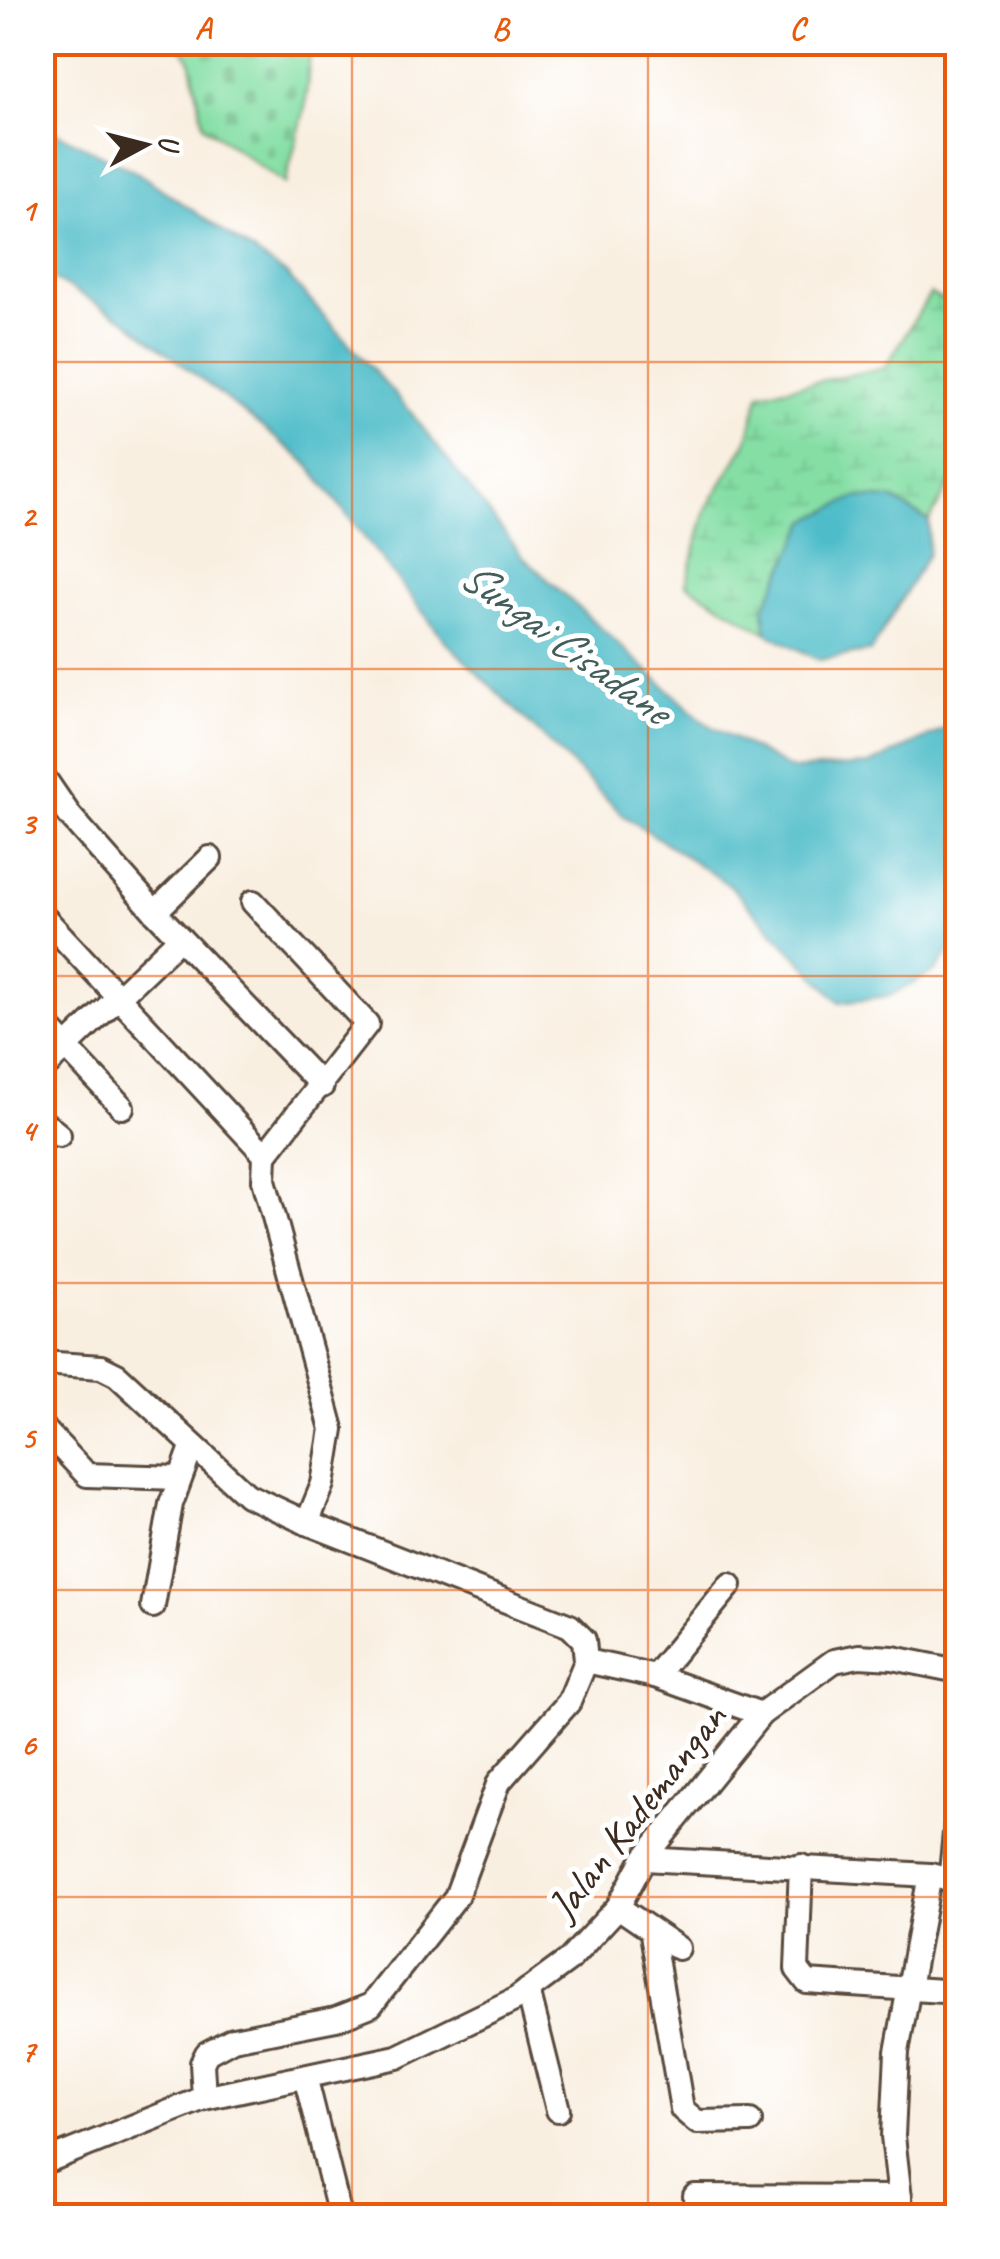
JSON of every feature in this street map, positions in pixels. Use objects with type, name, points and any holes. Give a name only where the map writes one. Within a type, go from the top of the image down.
[{"type":"street","points":[[43,778],[70,816],[155,912],[322,1086]]},
{"type":"street","points":[[155,912],[210,858]]},
{"type":"street","points":[[253,902],[367,1024],[264,1156],[264,1180],[332,1429],[329,1460],[307,1523]]},
{"type":"street","points":[[42,915],[264,1156]]},
{"type":"street","points":[[42,1070],[180,938]]},
{"type":"street","points":[[42,1020],[122,1107]]},
{"type":"street","points":[[42,1363],[108,1370],[248,1495],[307,1523],[570,1626],[584,1640],[586,1662],[569,1702],[499,1782],[456,1898],[371,2005],[336,2018],[220,2044],[202,2063],[204,2098]]},
{"type":"street","points":[[42,1428],[87,1475],[179,1478]]},
{"type":"street","points":[[153,1606],[179,1478],[192,1447]]},
{"type":"street","points":[[654,1676],[730,1586]]},
{"type":"street","name":"Jalan Kademangan","points":[[42,2163],[204,2098],[306,2080],[397,2057],[528,1990],[569,1960],[618,1907],[644,1860],[761,1714],[834,1661],[859,1656],[893,1658],[958,1671]]},
{"type":"street","points":[[586,1662],[654,1676],[761,1714]]},
{"type":"street","points":[[695,2196],[901,2207],[893,2136],[897,2052],[910,1990],[946,1880],[958,1804]]},
{"type":"street","points":[[644,1860],[801,1866],[946,1880]]},
{"type":"street","points":[[801,1866],[796,1969],[801,1978],[958,1992]]},
{"type":"street","points":[[618,1907],[652,1934],[678,1948]]},
{"type":"street","points":[[652,1934],[682,2109],[697,2122],[750,2121]]},
{"type":"street","points":[[528,1990],[558,2110]]},
{"type":"street","points":[[306,2080],[340,2216]]},
{"type":"green space","points":[[176,43],[311,43],[305,108],[285,184],[204,126],[190,59]]},
{"type":"green space","points":[[930,294],[957,307],[957,472],[929,521],[892,499],[764,608],[767,633],[686,584],[706,509],[747,442],[760,393],[885,368]]},
{"type":"water","name":"Sungai Cisadane","points":[[43,126],[138,173],[287,275],[409,410],[523,557],[704,722],[792,770],[869,765],[957,723],[957,940],[936,971],[889,996],[840,1002],[729,885],[623,815],[446,642],[305,461],[127,321],[43,273]]},
{"type":"water","points":[[856,497],[892,499],[929,521],[928,554],[871,651],[819,660],[767,633],[764,608],[807,521]]}]
